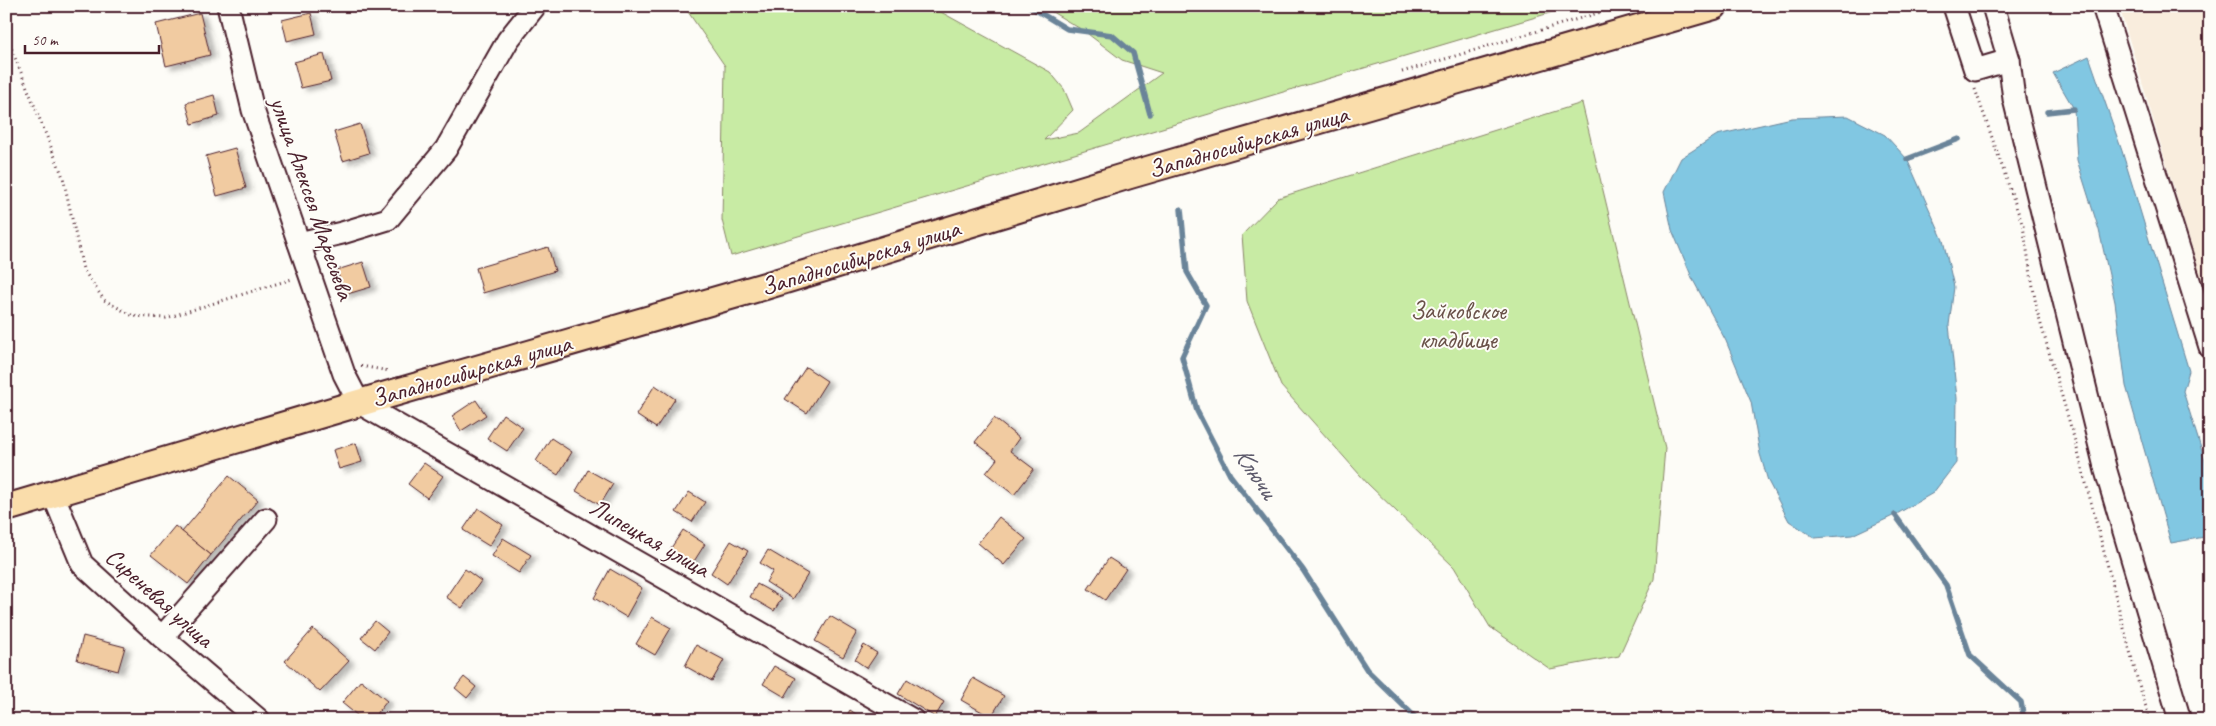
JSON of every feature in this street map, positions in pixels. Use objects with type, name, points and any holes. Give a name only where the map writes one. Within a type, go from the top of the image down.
[{"type":"main road","name":"Западносибирская улица","points":[[6,508],[359,403],[765,286],[1130,175],[1714,6]]},
{"type":"street","name":"улица Алексея Маресьева","points":[[228,6],[253,110],[344,374],[359,403]]},
{"type":"street","points":[[299,243],[342,233],[388,219],[446,150],[508,40],[535,6]]},
{"type":"street","points":[[1954,6],[1975,70],[2009,60]]},
{"type":"street","points":[[1993,6],[2009,60],[2014,99],[2106,471],[2180,720]]},
{"type":"street","points":[[2103,6],[2210,346]]},
{"type":"street","name":"Липецкая улица","points":[[359,403],[913,720]]},
{"type":"street","name":"Сиреневая улица","points":[[53,494],[82,564],[162,637],[259,720]]},
{"type":"street","points":[[162,637],[266,519]]},
{"type":"path","points":[[6,35],[63,178],[83,270],[104,300],[133,316],[166,318],[309,274]]},
{"type":"path","points":[[1974,86],[2023,226],[2037,310],[2075,441],[2136,678],[2150,720]]},
{"type":"shaded area","points":[[2119,6],[2210,6],[2210,300],[2208,301]]},
{"type":"green space","points":[[684,6],[930,6],[1050,72],[1064,89],[1073,110],[1044,140],[1079,133],[1162,73],[1122,60],[1084,31],[1042,6],[1573,6],[731,256],[722,220],[725,66]]},
{"type":"green space","name":"Зайковское кладбище","points":[[1582,103],[1665,448],[1654,579],[1619,656],[1550,669],[1490,627],[1454,567],[1368,484],[1281,386],[1247,301],[1242,235],[1278,198]]},
{"type":"water","points":[[2089,56],[2122,151],[2189,371],[2183,391],[2210,477],[2210,536],[2171,543],[2126,386],[2115,302],[2099,230],[2077,160],[2074,109],[2053,73]]},
{"type":"water","points":[[1848,116],[1885,135],[1907,159],[1943,240],[1954,287],[1949,325],[1957,398],[1956,463],[1933,493],[1895,515],[1852,535],[1815,538],[1789,521],[1768,481],[1760,454],[1751,402],[1726,341],[1693,280],[1672,230],[1664,192],[1681,158],[1717,135],[1792,118]]},
{"type":"building","points":[[200,13],[210,55],[166,66],[156,24]]},
{"type":"building","points":[[311,13],[316,34],[287,41],[282,20]]},
{"type":"building","points":[[324,54],[331,81],[301,88],[294,62]]},
{"type":"building","points":[[214,95],[219,116],[192,124],[186,103]]},
{"type":"building","points":[[360,124],[369,153],[343,161],[334,132]]},
{"type":"building","points":[[235,148],[246,188],[217,196],[206,156]]},
{"type":"building","points":[[548,247],[555,271],[483,293],[476,268]]},
{"type":"building","points":[[363,262],[371,287],[344,295],[337,270]]},
{"type":"building","points":[[806,367],[827,381],[807,413],[785,399]]},
{"type":"building","points":[[655,385],[675,399],[656,428],[636,415]]},
{"type":"building","points":[[476,400],[486,415],[461,431],[452,416]]},
{"type":"building","points":[[503,414],[523,428],[507,451],[487,438]]},
{"type":"building","points":[[994,418],[1019,438],[1010,451],[1034,469],[1014,495],[986,473],[997,459],[975,442]]},
{"type":"building","points":[[551,438],[572,452],[558,475],[536,461]]},
{"type":"building","points":[[356,443],[362,462],[339,469],[333,450]]},
{"type":"building","points":[[424,463],[443,476],[427,498],[408,484]]},
{"type":"building","points":[[588,470],[613,484],[600,505],[576,491]]},
{"type":"building","points":[[229,476],[258,500],[211,555],[182,532]]},
{"type":"building","points":[[689,492],[705,502],[692,522],[676,512]]},
{"type":"building","points":[[478,508],[503,525],[489,546],[463,530]]},
{"type":"building","points":[[999,517],[1026,539],[1004,565],[978,543]]},
{"type":"building","points":[[175,526],[211,555],[188,584],[151,555]]},
{"type":"building","points":[[683,530],[705,544],[691,566],[669,551]]},
{"type":"building","points":[[503,538],[531,555],[519,573],[492,556]]},
{"type":"building","points":[[731,541],[748,551],[727,584],[711,573]]},
{"type":"building","points":[[768,550],[808,574],[793,599],[766,582],[773,571],[760,563]]},
{"type":"building","points":[[1109,558],[1126,569],[1105,600],[1088,589]]},
{"type":"building","points":[[465,569],[481,581],[462,608],[446,597]]},
{"type":"building","points":[[610,569],[642,588],[626,617],[594,598]]},
{"type":"building","points":[[757,584],[782,598],[774,611],[750,597]]},
{"type":"building","points":[[830,616],[857,632],[843,657],[815,641]]},
{"type":"building","points":[[652,617],[671,628],[655,655],[636,644]]},
{"type":"building","points":[[375,621],[388,632],[375,649],[361,638]]},
{"type":"building","points":[[313,629],[349,661],[320,692],[285,661]]},
{"type":"building","points":[[83,636],[125,647],[118,671],[77,660]]},
{"type":"building","points":[[696,645],[724,660],[712,681],[685,666]]},
{"type":"building","points":[[864,645],[877,653],[867,668],[855,660]]},
{"type":"building","points":[[774,666],[796,678],[785,697],[763,684]]},
{"type":"building","points":[[464,677],[476,687],[467,698],[455,688]]},
{"type":"building","points":[[973,678],[1004,696],[991,717],[961,700]]},
{"type":"building","points":[[907,679],[944,702],[935,717],[898,694]]},
{"type":"building","points":[[361,680],[387,701],[372,720],[363,720],[342,703]]},
{"type":"building","points":[[850,710],[865,720],[844,720]]},
{"type":"building","points":[[95,716],[109,718],[109,720],[94,720]]},
{"type":"waterway","name":"Ключи","points":[[1029,6],[1067,29],[1112,35],[1133,53],[1150,114]]},
{"type":"waterway","points":[[2047,112],[2074,109]]},
{"type":"waterway","points":[[1907,159],[1959,139]]},
{"type":"waterway","name":"Ключи","points":[[1181,209],[1187,272],[1206,305],[1182,357],[1197,411],[1230,475],[1303,570],[1367,670],[1418,720]]},
{"type":"waterway","points":[[1895,515],[1946,585],[1970,655],[2021,702],[2024,720]]}]
